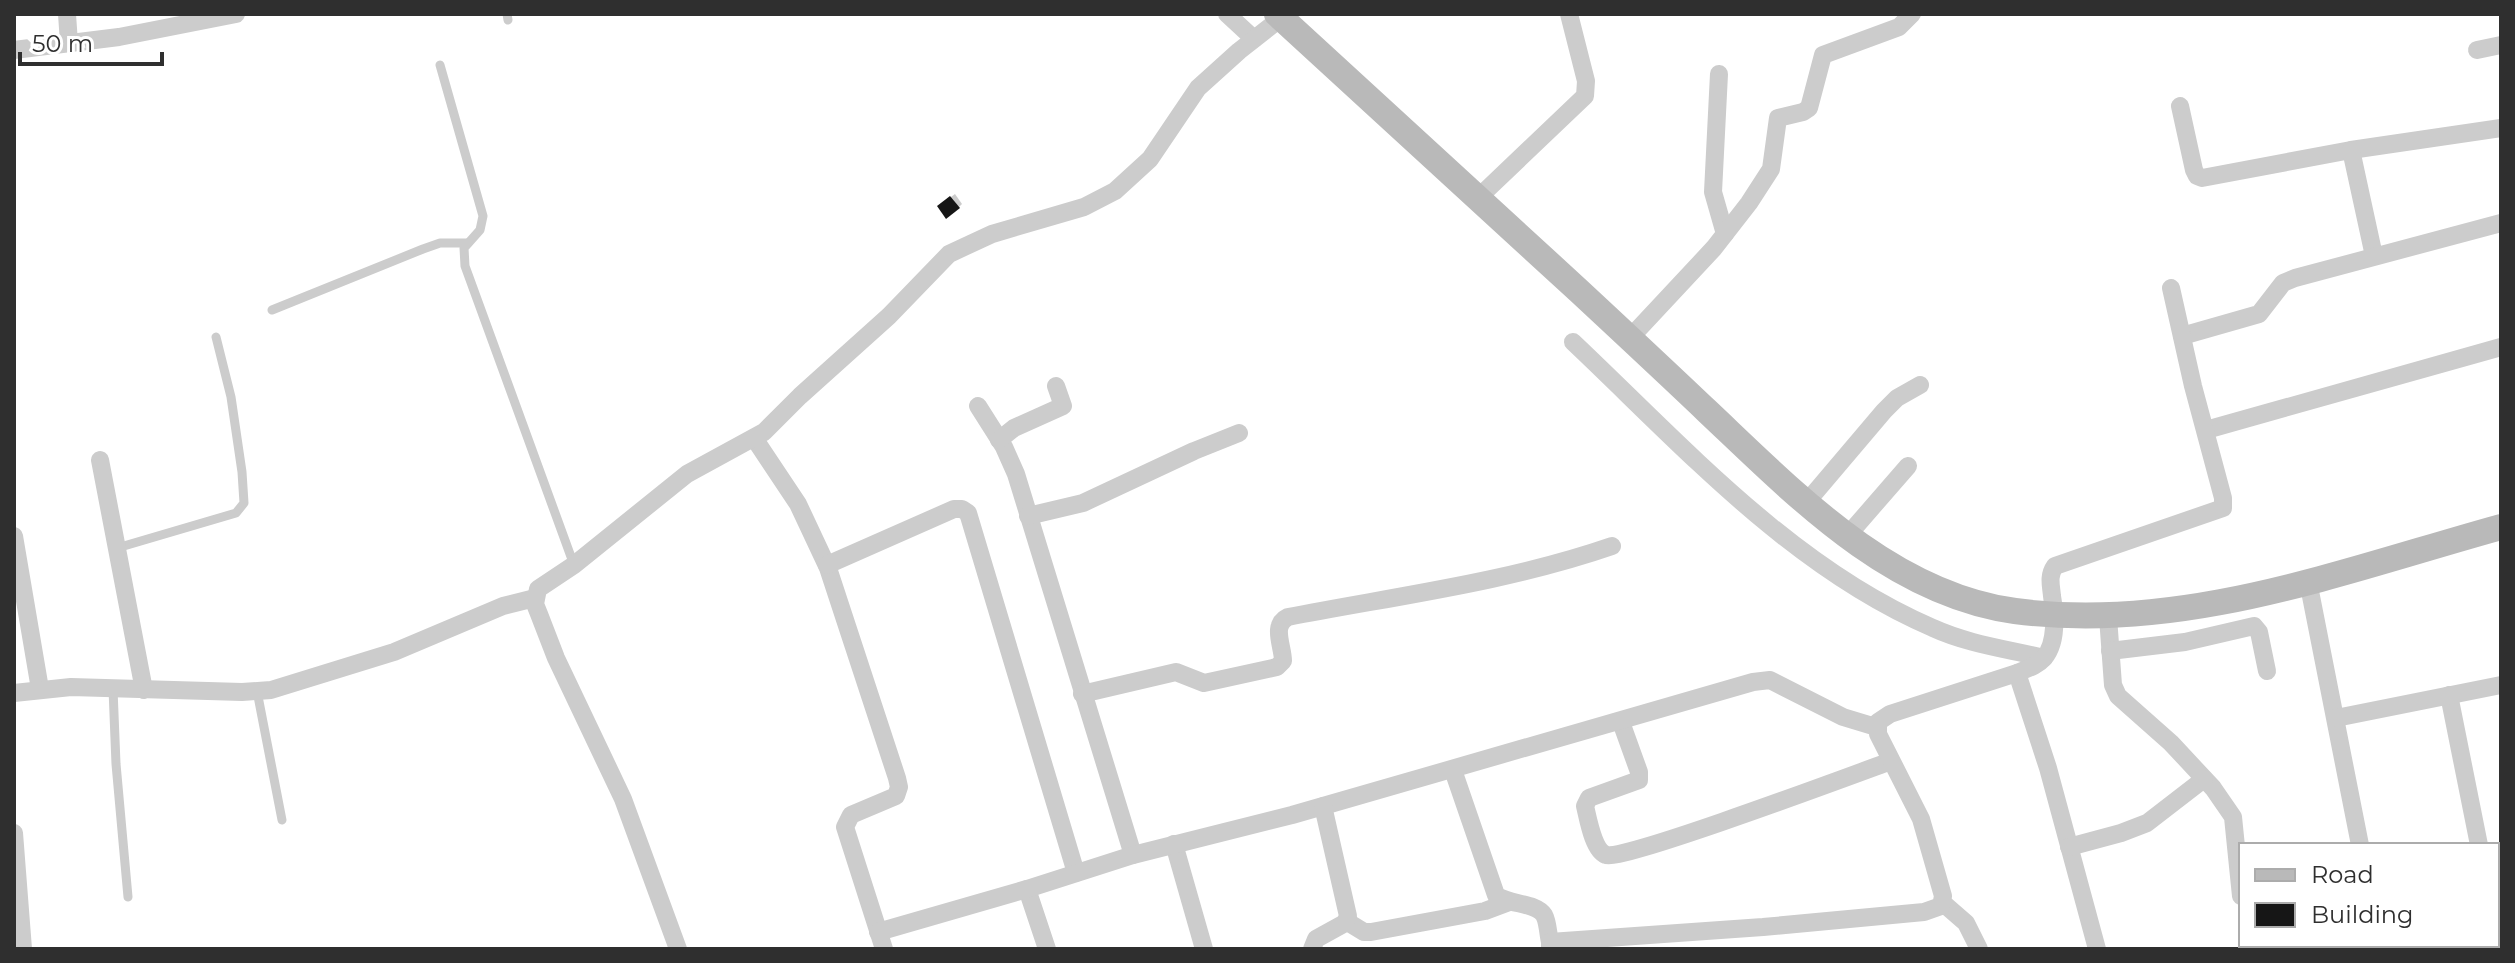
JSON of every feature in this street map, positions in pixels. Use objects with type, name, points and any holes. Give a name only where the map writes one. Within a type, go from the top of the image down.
[{"type":"street","points":[[67,14],[69,43]]},
{"type":"street","points":[[14,50],[160,30],[236,14]]},
{"type":"street","points":[[1227,14],[1254,39]]},
{"type":"street","points":[[1478,198],[1585,96],[1586,81],[1569,14]]},
{"type":"street","points":[[1630,338],[1673,295],[1725,234],[1771,169],[1778,118],[1809,108],[1823,55],[1899,27],[1912,14]]},
{"type":"street","points":[[678,949],[623,799],[556,658],[535,604],[538,589],[574,565],[687,474],[772,425],[889,316],[949,254],[992,234],[1084,207],[1115,191],[1150,159],[1198,88],[1254,39],[1286,18],[1806,503],[1902,572],[1944,593],[2012,611],[2053,626],[2185,642],[2254,626],[2259,632],[2267,671]]},
{"type":"street","points":[[2477,50],[2501,45]]},
{"type":"street","points":[[1719,74],[1713,192],[1725,234]]},
{"type":"street","points":[[2180,106],[2194,170],[2202,178],[2351,150],[2501,128]]},
{"type":"street","points":[[2351,150],[2374,256]]},
{"type":"street","points":[[2182,336],[2259,314],[2283,283],[2295,278],[2501,223]]},
{"type":"street","points":[[1876,727],[1881,719],[1890,714],[2017,673],[2044,658],[2053,626],[2050,576],[2055,566],[2223,508],[2171,288]]},
{"type":"street","points":[[1573,342],[1796,548],[1880,601],[1935,630],[2044,658]]},
{"type":"street","points":[[2206,430],[2501,347]]},
{"type":"street","points":[[1806,503],[1884,411],[1897,398],[1920,385]]},
{"type":"street","points":[[999,440],[1008,431],[1063,406],[1056,386]]},
{"type":"street","points":[[978,406],[1016,474],[1133,855]]},
{"type":"street","points":[[1028,516],[1083,503],[1239,433]]},
{"type":"street","points":[[754,438],[798,504],[827,565],[899,787],[896,796],[851,815],[845,827],[881,940],[1133,855],[1323,806],[1753,682],[1770,680],[1843,717],[1876,727],[1921,819],[1943,903],[1966,923],[1979,949]]},
{"type":"street","points":[[100,460],[144,690]]},
{"type":"street","points":[[1848,535],[1908,466]]},
{"type":"street","points":[[827,565],[954,509],[968,513],[1076,873]]},
{"type":"street","points":[[2109,634],[2163,613],[2310,591],[2501,527]]},
{"type":"street","points":[[14,536],[40,689]]},
{"type":"street","points":[[1082,694],[1176,672],[1204,683],[1277,667],[1284,655],[1279,625],[1288,617],[1566,562],[1612,546]]},
{"type":"street","points":[[2310,591],[2360,843]]},
{"type":"street","points":[[14,693],[71,687],[257,691],[297,684],[370,660],[503,606],[535,598]]},
{"type":"street","points":[[2109,634],[2113,685],[2118,696],[2171,743],[2233,817],[2239,876]]},
{"type":"street","points":[[2017,673],[2048,768],[2097,949]]},
{"type":"street","points":[[2336,718],[2501,685]]},
{"type":"street","points":[[2449,695],[2479,843]]},
{"type":"street","points":[[1621,722],[1640,778],[1635,783],[1589,798],[1585,806],[1598,848],[1607,856],[1616,857],[1663,843],[1891,761]]},
{"type":"street","points":[[1453,770],[1496,895],[1541,912],[1545,917],[1550,945],[1924,912],[1935,910],[1943,903]]},
{"type":"street","points":[[2069,847],[2147,823],[2204,779]]},
{"type":"street","points":[[1312,949],[1316,939],[1346,921],[1348,916],[1323,806]]},
{"type":"street","points":[[14,833],[17,906],[23,949]]},
{"type":"street","points":[[1174,844],[1204,949]]},
{"type":"street","points":[[1027,889],[1047,949]]},
{"type":"street","points":[[1346,921],[1364,932],[1371,932],[1485,911],[1509,902]]},
{"type":"lane","points":[[440,65],[483,216],[480,230],[464,248],[465,266],[574,565]]},
{"type":"lane","points":[[272,310],[440,243],[468,243]]},
{"type":"lane","points":[[117,548],[236,513],[244,503],[231,397],[216,337]]},
{"type":"lane","points":[[113,689],[116,764],[128,897]]},
{"type":"lane","points":[[257,691],[282,820]]},
{"type":"building","points":[[950,196],[960,208],[946,219],[937,206]]}]
